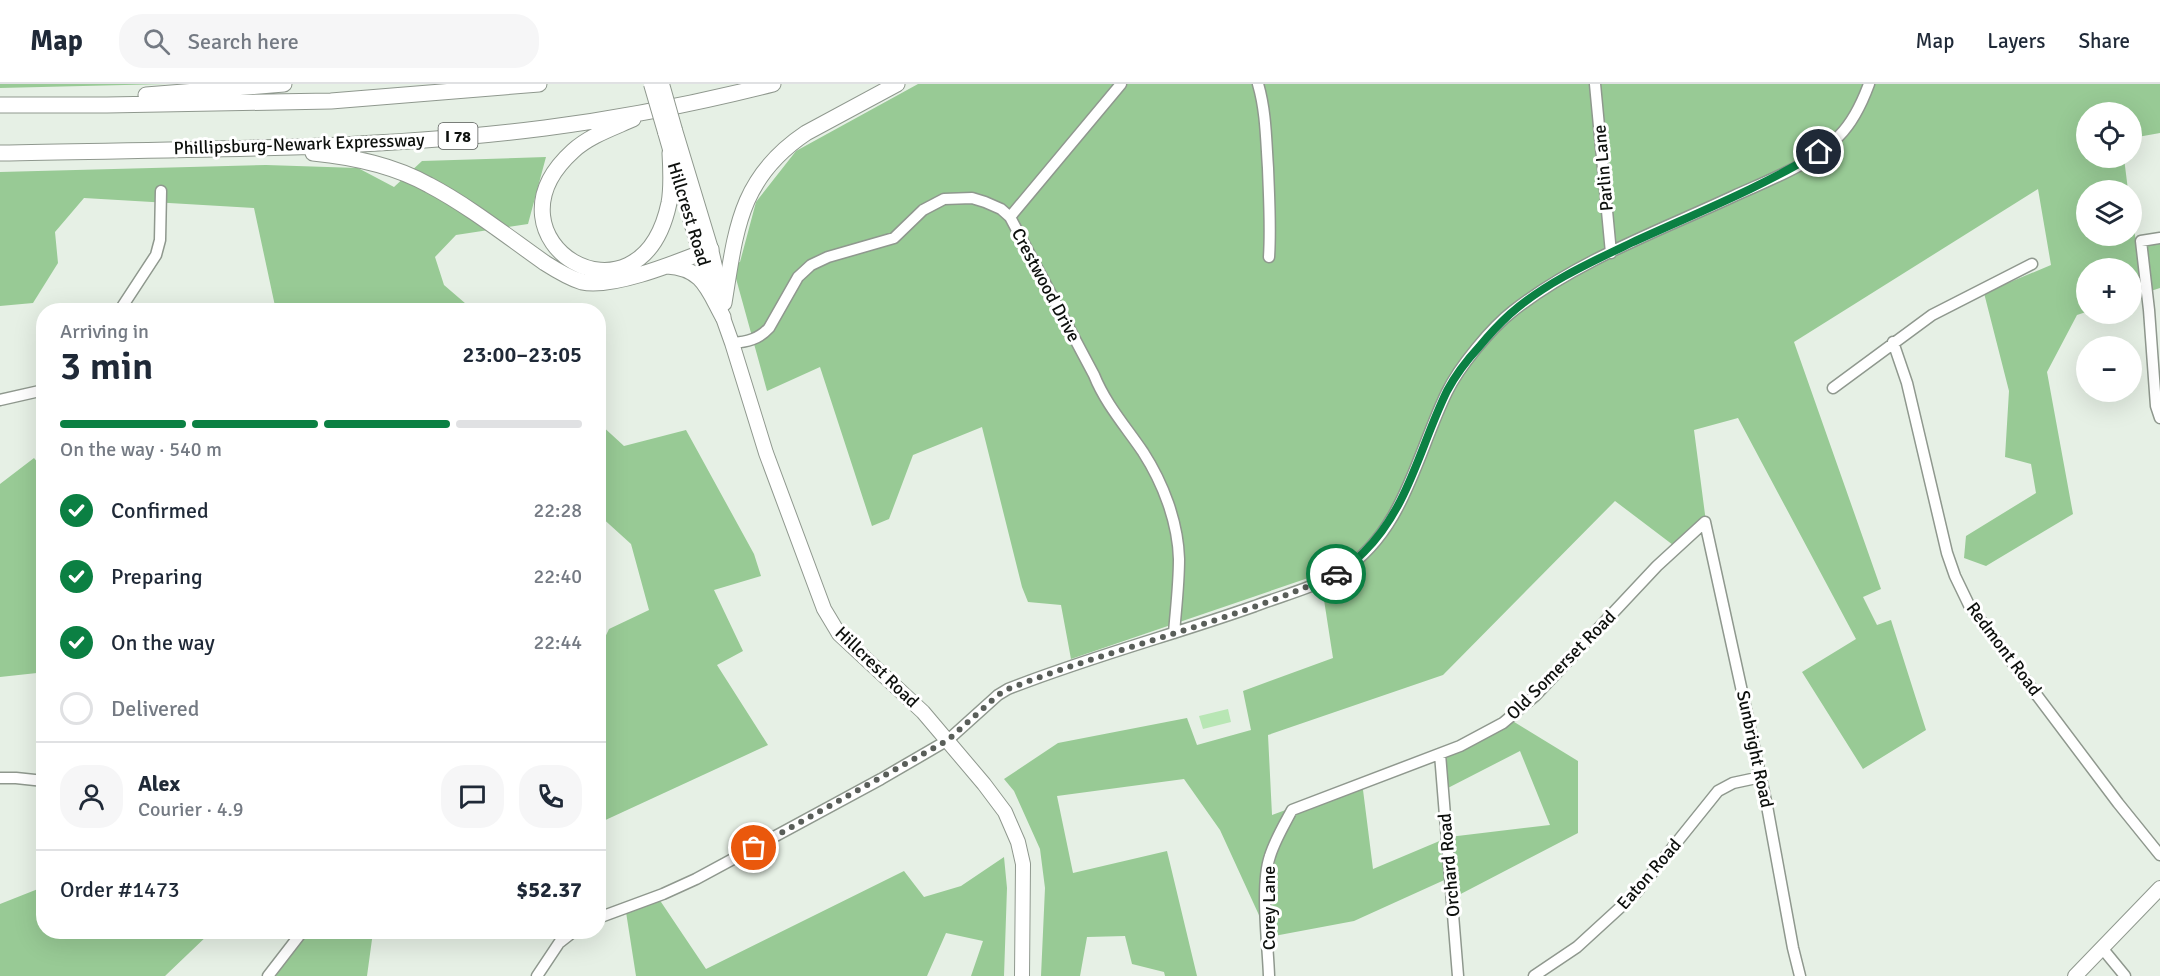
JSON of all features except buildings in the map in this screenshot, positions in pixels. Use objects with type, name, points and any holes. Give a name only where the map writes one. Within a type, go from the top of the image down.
[{"type":"highway","points":[[56,104],[284,84]]},
{"type":"highway","points":[[0,105],[331,101],[539,84]]},
{"type":"highway","name":"Phillipsburg-Newark Expressway","points":[[0,153],[263,149],[422,140],[546,128],[652,110],[773,84]]},
{"type":"highway","points":[[723,310],[734,239],[755,183],[766,167],[806,133],[897,84]]},
{"type":"highway","points":[[652,110],[585,141],[569,155],[552,176],[545,195],[544,217],[550,242],[558,252],[578,265],[606,271],[631,263],[646,251],[662,226],[669,203],[670,153]]},
{"type":"highway","points":[[263,149],[349,158],[395,170],[430,185],[560,273],[582,282],[600,283],[618,280],[705,251]]},
{"type":"highway","points":[[664,266],[690,270],[702,279],[723,310]]},
{"type":"main road","name":"Hillcrest Road","points":[[651,84],[670,131],[766,453],[824,609],[839,634],[895,684],[948,740],[1005,812],[1018,842],[1023,864],[1022,976]]},
{"type":"main road","name":"Hillcrest Road","points":[[662,84],[670,131],[670,153],[705,251]]},
{"type":"main road","points":[[2075,976],[2160,888]]},
{"type":"street","points":[[1010,217],[1121,84]]},
{"type":"street","points":[[1258,84],[1266,143],[1271,229],[1269,257]]},
{"type":"street","name":"Parlin Lane","points":[[1595,84],[1611,253]]},
{"type":"street","points":[[606,915],[696,879],[881,779],[948,740],[998,695],[1008,689],[1311,585],[1341,572],[1371,544],[1398,507],[1410,484],[1447,392],[1478,348],[1510,314],[1540,290],[1611,253],[1787,172],[1819,152],[1838,137],[1854,117],[1869,84]]},
{"type":"street","points":[[125,303],[156,255],[160,240],[161,191]]},
{"type":"street","name":"Crestwood Drive","points":[[732,343],[745,342],[764,334],[798,277],[811,265],[828,257],[894,238],[923,210],[944,199],[972,198],[1001,209],[1010,217],[1100,390],[1157,477],[1172,515],[1177,536],[1179,560],[1174,633]]},
{"type":"street","points":[[2160,238],[2141,241],[2156,406],[2160,418]]},
{"type":"street","points":[[1833,388],[1932,315],[2032,264]]},
{"type":"street","name":"Redmont Road","points":[[1893,342],[1907,383],[1947,553],[1969,605],[2118,803],[2160,855]]},
{"type":"street","points":[[0,400],[36,392]]},
{"type":"street","name":"Old Somerset Road","points":[[1292,810],[1440,754],[1483,735],[1518,711],[1535,696],[1657,566],[1705,522]]},
{"type":"street","name":"Sunbright Road","points":[[1705,522],[1761,777],[1800,976]]},
{"type":"street","name":"Orchard Road","points":[[1440,754],[1458,976]]},
{"type":"street","name":"Eaton Road","points":[[1534,976],[1577,947],[1636,893],[1718,791],[1734,783],[1761,777]]},
{"type":"street","points":[[0,778],[36,780]]},
{"type":"street","name":"Corey Lane","points":[[1269,976],[1267,868],[1276,841],[1292,810]]},
{"type":"street","points":[[268,976],[297,939]]},
{"type":"street","points":[[537,976],[564,939]]},
{"type":"street","points":[[2103,948],[2125,976]]},
{"type":"green space","points":[[0,84],[166,84],[0,88]]},
{"type":"green space","points":[[918,84],[2160,84],[2160,133],[2142,136],[2142,102],[2076,102],[2076,168],[2125,168],[2127,180],[2076,180],[2076,246],[2142,246],[2142,242],[2160,237],[2160,288],[2142,294],[2142,258],[2076,258],[2076,317],[2047,372],[2073,514],[1986,566],[1964,558],[1966,536],[2036,493],[2031,464],[2005,457],[2009,391],[1984,293],[2051,265],[2038,189],[1794,342],[1881,589],[1863,597],[1877,625],[1891,620],[1926,730],[1863,769],[1802,672],[1856,639],[1738,418],[1694,430],[1706,522],[1677,548],[1615,501],[1443,675],[1268,735],[1272,815],[1362,782],[1373,869],[1449,837],[1550,825],[1520,751],[1444,790],[1444,756],[1511,720],[1578,761],[1578,833],[1453,898],[1451,877],[1354,921],[1269,937],[1220,830],[1184,779],[1057,796],[1073,873],[1167,851],[1197,976],[1165,976],[1164,972],[1132,964],[1125,936],[1087,937],[1080,976],[1041,976],[1045,888],[1040,849],[1014,791],[1004,779],[1058,743],[1187,718],[1197,745],[1251,730],[1243,691],[1333,658],[1320,574],[1071,659],[1061,605],[1028,602],[1022,587],[982,427],[913,455],[889,519],[872,526],[820,367],[767,391],[732,264],[740,262],[756,202],[796,151]]},
{"type":"green space","points":[[546,157],[528,224],[456,235],[435,257],[444,285],[465,303],[274,303],[254,208],[84,198],[55,232],[58,263],[33,303],[0,306],[0,172],[266,165],[358,168],[394,187],[422,161]]},
{"type":"green space","points":[[606,429],[624,446],[686,430],[754,554],[761,576],[714,590],[743,651],[717,665],[768,745],[606,820],[606,635],[609,629],[649,610],[631,544],[606,521]]},
{"type":"green space","points":[[34,458],[36,460],[36,673],[0,677],[0,484]]},
{"type":"green space","points":[[1228,709],[1231,722],[1203,729],[1199,716]]},
{"type":"green space","points":[[1004,857],[1007,888],[1004,976],[971,976],[983,941],[946,933],[927,976],[636,976],[626,912],[659,899],[706,969],[904,871],[924,897],[961,886]]},
{"type":"green space","points":[[36,890],[36,939],[204,939],[165,976],[0,976],[0,904]]},
{"type":"green space","points":[[299,939],[372,939],[367,976],[276,976]]},
{"type":"way so far","points":[[754,848],[948,740],[998,695],[1008,689],[1232,614],[1336,574]]},
{"type":"route","points":[[1336,574],[1353,563],[1388,523],[1410,484],[1433,424],[1454,380],[1478,348],[1510,314],[1540,290],[1588,264],[1787,172],[1819,152]]}]
